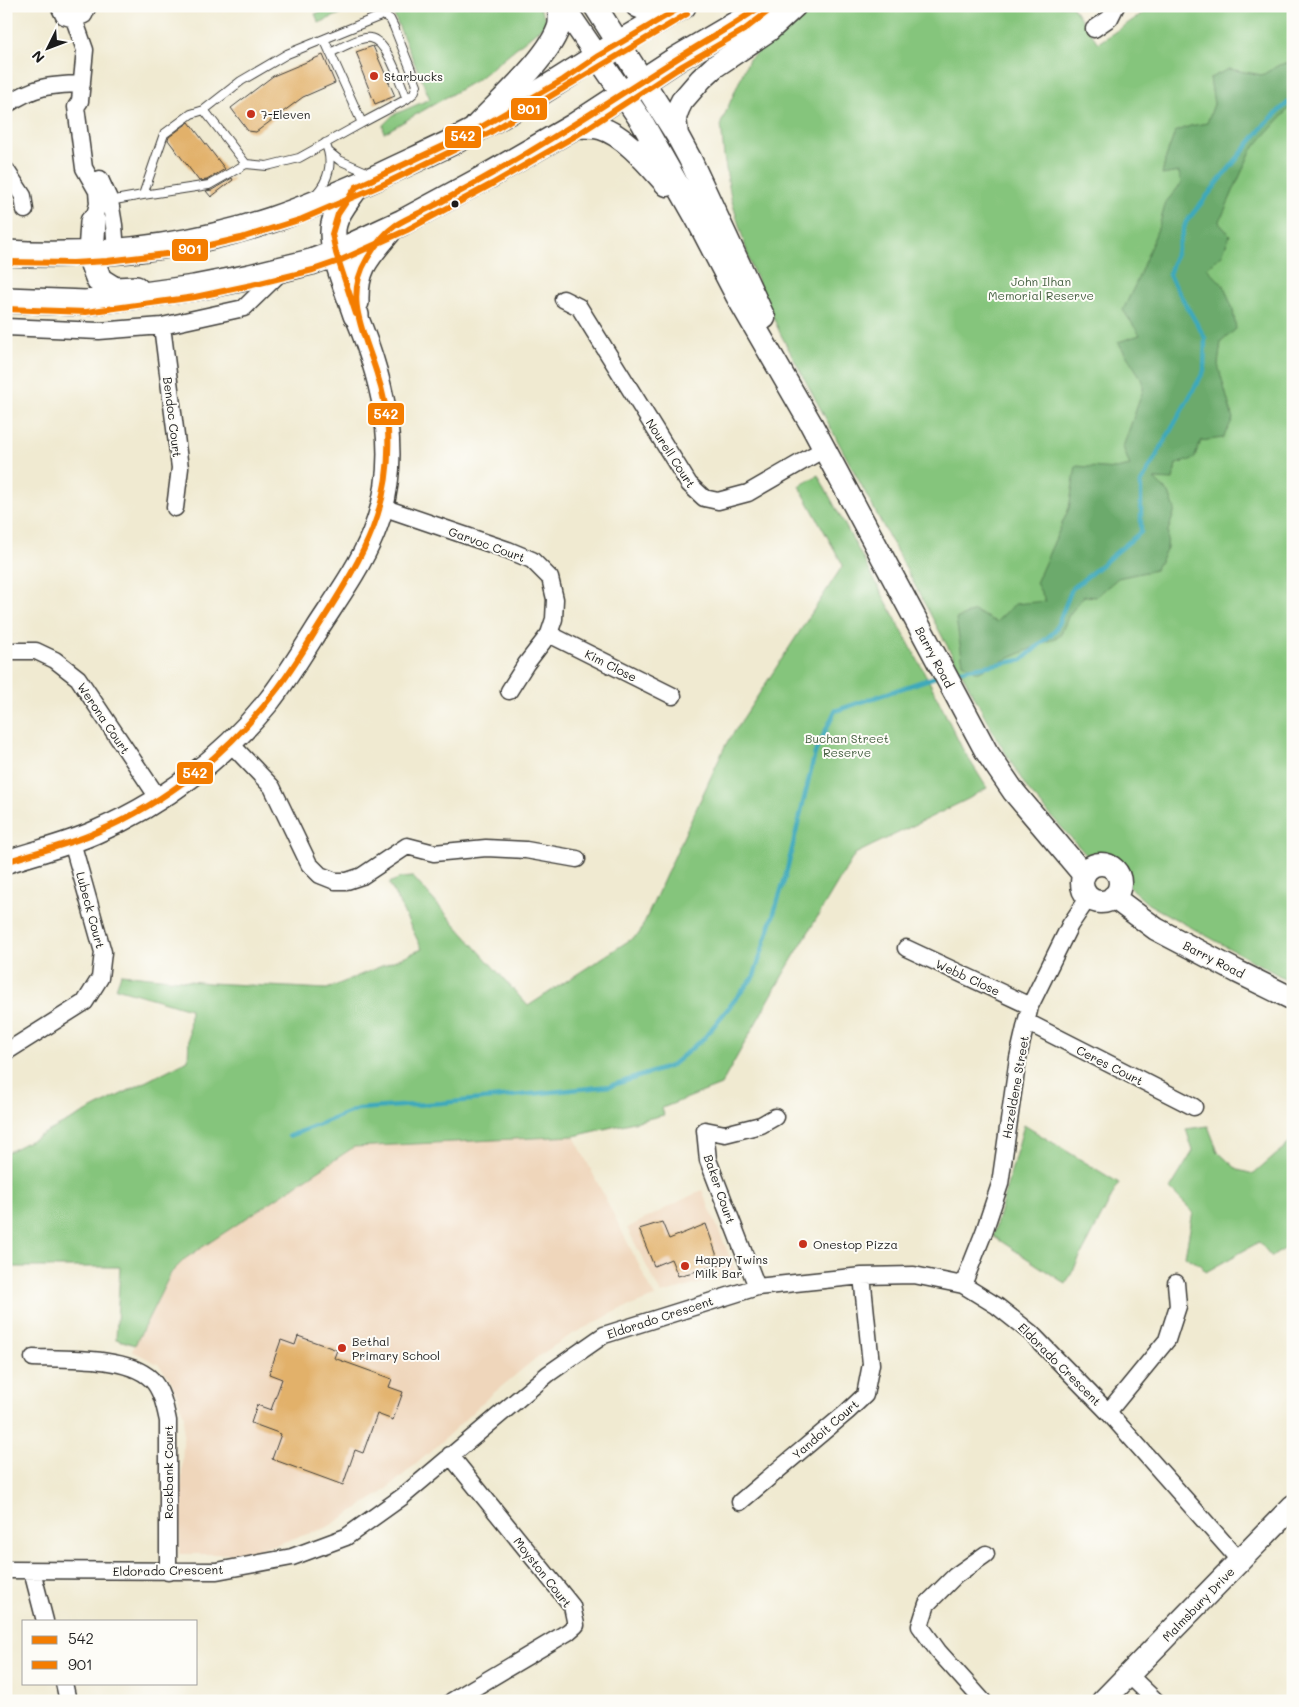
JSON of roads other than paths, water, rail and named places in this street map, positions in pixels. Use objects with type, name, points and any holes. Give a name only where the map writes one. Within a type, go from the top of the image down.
[{"type":"main road","points":[[6,300],[86,303],[194,288],[284,269],[336,253],[393,227],[488,176],[573,127],[677,59],[740,22],[761,6]]},
{"type":"main road","points":[[6,253],[33,255],[91,253],[148,248],[203,238],[269,221],[300,210],[366,182],[469,134],[677,10]]},
{"type":"main road","points":[[356,315],[336,253],[332,234],[338,214],[366,182]]},
{"type":"main road","points":[[6,239],[62,240],[72,237],[101,209]]},
{"type":"main road","points":[[101,209],[91,253],[99,280],[115,290],[194,288]]},
{"type":"main road","points":[[356,315],[356,285],[360,269],[368,256],[393,227]]},
{"type":"main road","points":[[86,303],[98,296],[113,280],[117,265],[116,252]]},
{"type":"main road","points":[[310,262],[332,279],[356,315]]},
{"type":"street","points":[[59,6],[64,16],[74,20],[85,50],[80,101],[85,106],[87,134],[101,209],[114,225],[116,252]]},
{"type":"street","points":[[74,20],[84,14],[88,6]]},
{"type":"street","points":[[469,134],[539,59],[553,40],[559,27],[561,6]]},
{"type":"street","name":"Barry Road","points":[[561,6],[574,24],[608,50]]},
{"type":"street","name":"Barry Road","points":[[595,6],[608,50],[633,88],[677,135],[746,277],[810,424]]},
{"type":"street","points":[[637,6],[650,11],[677,10]]},
{"type":"street","points":[[677,135],[675,118],[678,109],[701,79],[733,53],[769,30],[795,6]]},
{"type":"street","points":[[1094,29],[1110,18],[1116,6]]},
{"type":"street","points":[[6,105],[40,87],[82,84]]},
{"type":"street","name":"Barry Road","points":[[633,88],[642,122],[697,219],[737,296],[824,449],[986,751],[1014,792],[1084,875]]},
{"type":"street","points":[[573,127],[601,128],[613,134],[651,166],[697,219]]},
{"type":"street","points":[[6,170],[23,196],[25,210]]},
{"type":"street","points":[[6,327],[99,331],[162,326],[244,308],[284,269]]},
{"type":"street","name":"Nourell Court","points":[[564,299],[579,307],[689,484],[704,498],[718,501],[748,493],[824,449]]},
{"type":"street","points":[[6,862],[72,842],[117,823],[159,799],[206,766],[269,700],[344,589],[361,560],[373,534],[382,507],[389,456],[388,429],[376,371],[356,315]]},
{"type":"street","name":"Bendoc Court","points":[[162,326],[180,468],[175,508]]},
{"type":"street","name":"Garvoc Court","points":[[382,507],[532,560],[550,578],[555,599],[554,619],[550,634],[526,664],[509,692]]},
{"type":"street","name":"Kim Close","points":[[550,634],[673,696]]},
{"type":"street","name":"Werona Court","points":[[6,651],[36,651],[55,660],[78,678],[159,799]]},
{"type":"street","points":[[230,743],[272,787],[309,864],[320,875],[335,881],[348,881],[362,876],[407,846],[434,853],[486,848],[526,850],[577,859]]},
{"type":"street","name":"Lubeck Court","points":[[6,1052],[85,1002],[100,978],[103,952],[72,842]]},
{"type":"street","points":[[1098,864],[1110,866],[1115,870],[1120,881],[1117,893],[1104,902],[1089,897],[1083,887],[1084,875],[1092,866],[1098,864]]},
{"type":"street","name":"Hazeldene Street","points":[[963,1285],[1000,1184],[1018,1058],[1029,1014],[1070,925],[1089,897]]},
{"type":"street","name":"Barry Road","points":[[1113,897],[1156,929],[1293,999]]},
{"type":"street","name":"Webb Close","points":[[906,948],[1029,1014]]},
{"type":"street","name":"Ceres Court","points":[[1029,1014],[1194,1107]]},
{"type":"street","name":"Baker Court","points":[[757,1287],[708,1160],[705,1130],[725,1134],[761,1125],[775,1117]]},
{"type":"street","name":"Eldorado Crescent","points":[[6,1570],[217,1571],[292,1557],[346,1537],[402,1497],[548,1374],[604,1335],[757,1287],[862,1276],[914,1275],[963,1285],[997,1306],[1031,1333],[1108,1412],[1240,1561]]},
{"type":"street","name":"Yandoit Court","points":[[740,1502],[847,1412],[865,1394],[871,1364],[862,1276]]},
{"type":"street","points":[[1108,1412],[1167,1340],[1178,1306],[1176,1283]]},
{"type":"street","name":"Rockbank Court","points":[[33,1358],[92,1360],[132,1367],[152,1380],[164,1400],[168,1421],[168,1572]]},
{"type":"street","name":"Moyston Court","points":[[450,1455],[572,1606],[576,1625],[568,1632],[452,1701]]},
{"type":"street","name":"Malmsbury Drive","points":[[1103,1701],[1293,1506]]},
{"type":"street","points":[[983,1701],[938,1651],[920,1626],[927,1604],[955,1576],[986,1554]]},
{"type":"street","points":[[32,1571],[45,1620]]},
{"type":"street","points":[[1129,1675],[1156,1701]]},
{"type":"street","points":[[64,1684],[68,1701]]},
{"type":"lane","points":[[101,209],[143,195],[209,185],[246,164],[267,166],[299,158],[407,99],[414,93],[418,85],[394,27],[386,16],[383,15],[287,54],[241,81],[204,110],[192,114],[164,134],[143,195]]},
{"type":"lane","points":[[330,53],[364,38],[376,41],[388,53],[407,99]]},
{"type":"lane","points":[[324,39],[362,123]]},
{"type":"lane","points":[[204,110],[246,164]]},
{"type":"lane","points":[[300,210],[320,190],[327,176],[330,166],[330,152],[326,143]]},
{"type":"lane","points":[[330,152],[366,182]]},
{"type":"waterway","points":[[950,672],[1022,660],[1055,631],[1072,589],[1141,532],[1141,483],[1204,371],[1205,338],[1169,275],[1186,222],[1265,124],[1293,98]]},
{"type":"waterway","points":[[289,1136],[358,1109],[442,1103],[610,1086],[671,1066],[705,1037],[754,976],[785,878],[815,753],[835,711],[938,676]]},
{"type":"place","name":"Starbucks","points":[[374,76]]},
{"type":"place","name":"7-Eleven","points":[[251,114]]},
{"type":"place","name":"Onestop Pizza","points":[[803,1244]]},
{"type":"place","name":"Happy Twins Milk Bar","points":[[685,1266]]},
{"type":"place","name":"Bethal Primary School","points":[[342,1348]]},
{"type":"park label","name":"John Ilhan Memorial Reserve","points":[[1041,288]]},
{"type":"park label","name":"Buchan Street Reserve","points":[[847,745]]}]
